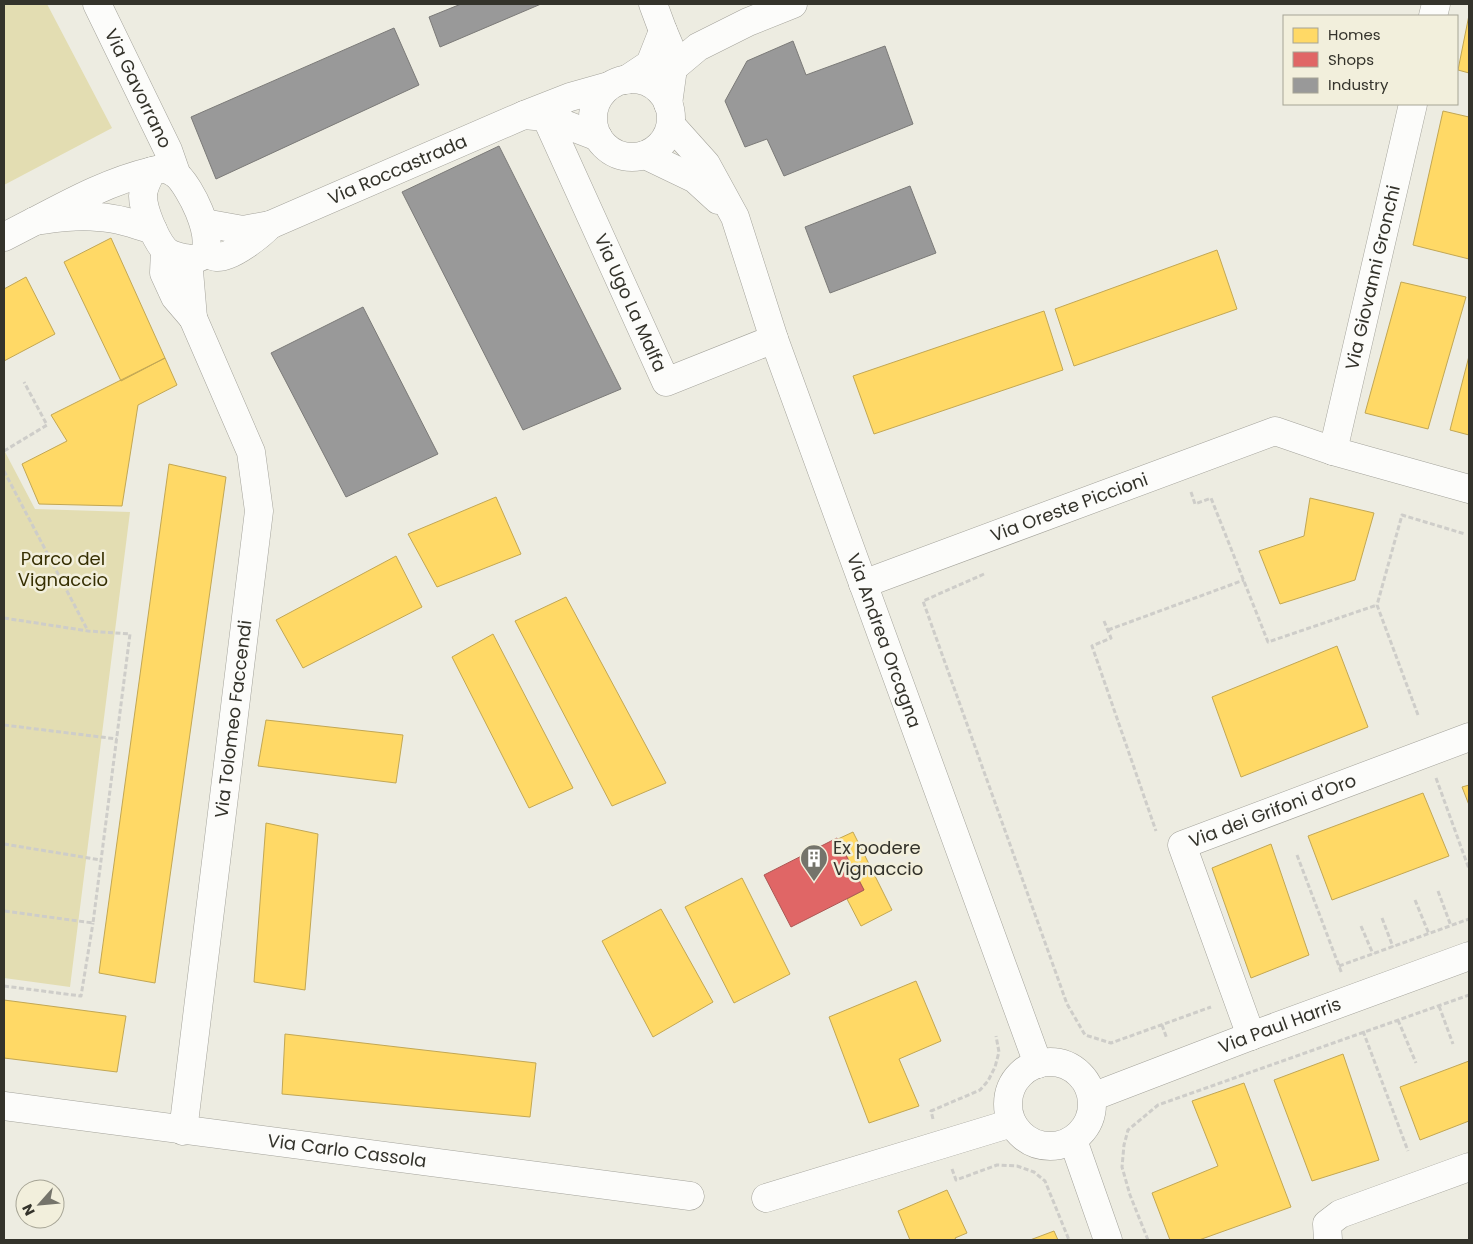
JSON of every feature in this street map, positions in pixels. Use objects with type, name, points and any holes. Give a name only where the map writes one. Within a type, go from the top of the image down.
[{"type":"street","name":"Via Gavorrano","points":[[97,4],[168,150],[164,172],[192,197],[204,223],[207,242],[178,248]]},
{"type":"street","points":[[645,155],[654,151],[668,135],[673,68],[671,50],[653,4]]},
{"type":"street","points":[[673,68],[698,47],[748,22],[793,4]]},
{"type":"street","points":[[598,137],[594,127],[593,115],[595,104],[600,94],[650,64],[663,31]]},
{"type":"street","name":"Via Andrea Orcagna","points":[[617,83],[639,80],[652,84],[662,93],[670,114],[706,164],[735,217],[774,339],[1038,1064]]},
{"type":"street","name":"Via Roccastrada","points":[[204,223],[242,230],[270,225],[535,116],[570,97],[617,83]]},
{"type":"street","name":"Via Giovanni Gronchi","points":[[1333,451],[1412,105]]},
{"type":"street","points":[[535,116],[598,137]]},
{"type":"street","name":"Via Ugo La Malfa","points":[[535,116],[666,382],[774,339]]},
{"type":"street","name":"Via Andrea Orcagna","points":[[598,137],[604,146],[613,153],[634,158],[645,155],[695,179],[735,217]]},
{"type":"street","points":[[4,237],[99,188],[138,174],[164,172]]},
{"type":"street","points":[[164,172],[144,186],[143,197],[178,248]]},
{"type":"street","name":"Via Roccastrada","points":[[35,220],[99,217],[126,222],[178,248],[216,257],[228,254],[258,237],[270,225]]},
{"type":"street","name":"Via Tolomeo Faccendi","points":[[178,248],[164,273],[175,297],[193,318],[251,452],[259,511],[183,1130]]},
{"type":"street","name":"Via Oreste Piccioni","points":[[863,584],[1275,431],[1333,451]]},
{"type":"street","points":[[1333,451],[1469,489]]},
{"type":"street","name":"Via dei Grifoni d'Oro","points":[[1251,1036],[1182,846],[1469,737]]},
{"type":"street","name":"Via Paul Harris","points":[[1092,1096],[1469,956]]},
{"type":"street","points":[[1052,1062],[1066,1065],[1078,1072],[1087,1083],[1092,1096],[1092,1109],[1089,1121],[1082,1132],[1073,1140],[1060,1146],[1046,1147],[1032,1143],[1020,1134],[1012,1123],[1008,1108],[1009,1094],[1014,1081],[1025,1070],[1038,1064],[1052,1062]]},
{"type":"street","name":"Via Carlo Cassola","points":[[4,1106],[690,1196]]},
{"type":"street","points":[[766,1198],[1012,1123]]},
{"type":"street","points":[[1073,1140],[1108,1240]]},
{"type":"street","points":[[1328,1240],[1327,1224],[1340,1214],[1469,1167]]},
{"type":"path","points":[[4,452],[47,425],[24,382]]},
{"type":"path","points":[[1179,466],[1196,504],[1211,498],[1268,642],[1376,605]]},
{"type":"path","points":[[4,471],[88,631]]},
{"type":"path","points":[[1418,715],[1376,605],[1402,515],[1465,534]]},
{"type":"path","points":[[984,574],[923,601],[1067,1004],[1085,1035],[1111,1043],[1218,1005]]},
{"type":"path","points":[[1108,630],[1244,580]]},
{"type":"path","points":[[4,618],[88,631],[130,634],[93,922],[81,996],[4,986]]},
{"type":"path","points":[[1104,621],[1111,638],[1092,646],[1159,840]]},
{"type":"path","points":[[4,725],[117,739]]},
{"type":"path","points":[[1427,753],[1469,869]]},
{"type":"path","points":[[4,844],[101,860]]},
{"type":"path","points":[[1297,855],[1408,1151]]},
{"type":"path","points":[[1438,891],[1451,926]]},
{"type":"path","points":[[1415,900],[1429,934]]},
{"type":"path","points":[[4,911],[93,922]]},
{"type":"path","points":[[1382,918],[1393,947]]},
{"type":"path","points":[[1339,966],[1469,920]]},
{"type":"path","points":[[1361,926],[1373,954]]},
{"type":"path","points":[[1148,1240],[1130,1195],[1122,1168],[1124,1145],[1128,1130],[1158,1105],[1469,995]]},
{"type":"path","points":[[1439,1006],[1453,1044]]},
{"type":"path","points":[[1398,1020],[1416,1063]]},
{"type":"green space","points":[[4,4],[47,4],[112,128],[4,185]]},
{"type":"green space","name":"Parco del Vignaccio","points":[[4,450],[35,509],[130,512],[70,987],[4,978]]},
{"type":"building: Homes","points":[[1469,15],[1469,73],[1458,70]]},
{"type":"building: Homes","points":[[1443,111],[1469,117],[1469,259],[1413,245]]},
{"type":"building: Homes","points":[[111,238],[165,358],[121,381],[64,262]]},
{"type":"building: Homes","points":[[1217,250],[1237,309],[1074,366],[1055,309]]},
{"type":"building: Homes","points":[[26,277],[55,334],[4,361],[4,289]]},
{"type":"building: Homes","points":[[1401,282],[1466,297],[1428,429],[1365,413]]},
{"type":"building: Homes","points":[[1044,311],[1063,370],[874,434],[853,376]]},
{"type":"building: Homes","points":[[1469,356],[1469,435],[1450,430]]},
{"type":"building: Homes","points":[[165,358],[177,385],[138,405],[122,506],[39,504],[22,464],[67,441],[51,415]]},
{"type":"building: Homes","points":[[169,464],[226,477],[155,983],[99,973]]},
{"type":"building: Homes","points":[[496,497],[521,554],[437,587],[408,534]]},
{"type":"building: Homes","points":[[1310,498],[1374,513],[1355,580],[1280,604],[1259,551],[1304,536]]},
{"type":"building: Homes","points":[[396,556],[422,607],[303,668],[276,620]]},
{"type":"building: Homes","points":[[566,597],[666,783],[612,806],[515,621]]},
{"type":"building: Homes","points":[[493,634],[573,788],[529,808],[452,657]]},
{"type":"building: Homes","points":[[1337,646],[1368,727],[1241,777],[1212,697]]},
{"type":"building: Homes","points":[[266,720],[403,735],[396,783],[258,766]]},
{"type":"building: Homes","points":[[1469,785],[1469,805],[1462,787]]},
{"type":"building: Homes","points":[[1423,793],[1449,856],[1332,900],[1308,836]]},
{"type":"building: Homes","points":[[266,823],[318,834],[305,990],[254,982]]},
{"type":"building: Homes","points":[[853,832],[892,910],[861,926],[847,899],[864,890],[838,839]]},
{"type":"building: Homes","points":[[1271,844],[1309,955],[1251,978],[1212,868]]},
{"type":"building: Homes","points":[[742,878],[790,974],[734,1003],[685,907]]},
{"type":"building: Homes","points":[[661,909],[713,1002],[653,1037],[602,941]]},
{"type":"building: Homes","points":[[916,981],[941,1041],[899,1059],[919,1106],[869,1123],[829,1017]]},
{"type":"building: Homes","points":[[4,1000],[126,1016],[117,1072],[4,1058]]},
{"type":"building: Homes","points":[[285,1034],[536,1063],[530,1117],[282,1094]]},
{"type":"building: Homes","points":[[1343,1054],[1379,1160],[1312,1181],[1274,1080]]},
{"type":"building: Homes","points":[[1469,1061],[1469,1121],[1420,1140],[1400,1087]]},
{"type":"building: Homes","points":[[1244,1083],[1291,1207],[1199,1240],[1170,1240],[1152,1193],[1218,1166],[1192,1101]]},
{"type":"building: Homes","points":[[947,1190],[967,1233],[955,1238],[956,1240],[910,1240],[898,1211]]},
{"type":"building: Homes","points":[[1054,1231],[1058,1240],[1030,1240]]},
{"type":"building: Shops","name":"Ex podere Vignaccio","points":[[837,838],[864,890],[791,927],[764,875]]},
{"type":"building: Industry","points":[[461,4],[541,4],[440,47],[429,17]]},
{"type":"building: Industry","points":[[394,28],[419,85],[216,179],[191,117]]},
{"type":"building: Industry","points":[[793,41],[806,75],[885,46],[913,124],[784,176],[767,139],[745,147],[725,101],[747,61]]},
{"type":"building: Industry","points":[[499,146],[621,389],[523,430],[402,192]]},
{"type":"building: Industry","points":[[910,186],[936,253],[830,293],[805,227]]},
{"type":"building: Industry","points":[[363,307],[438,454],[346,497],[271,353]]},
{"type":"place","name":"Ex podere Vignaccio","points":[[814,882]]}]
